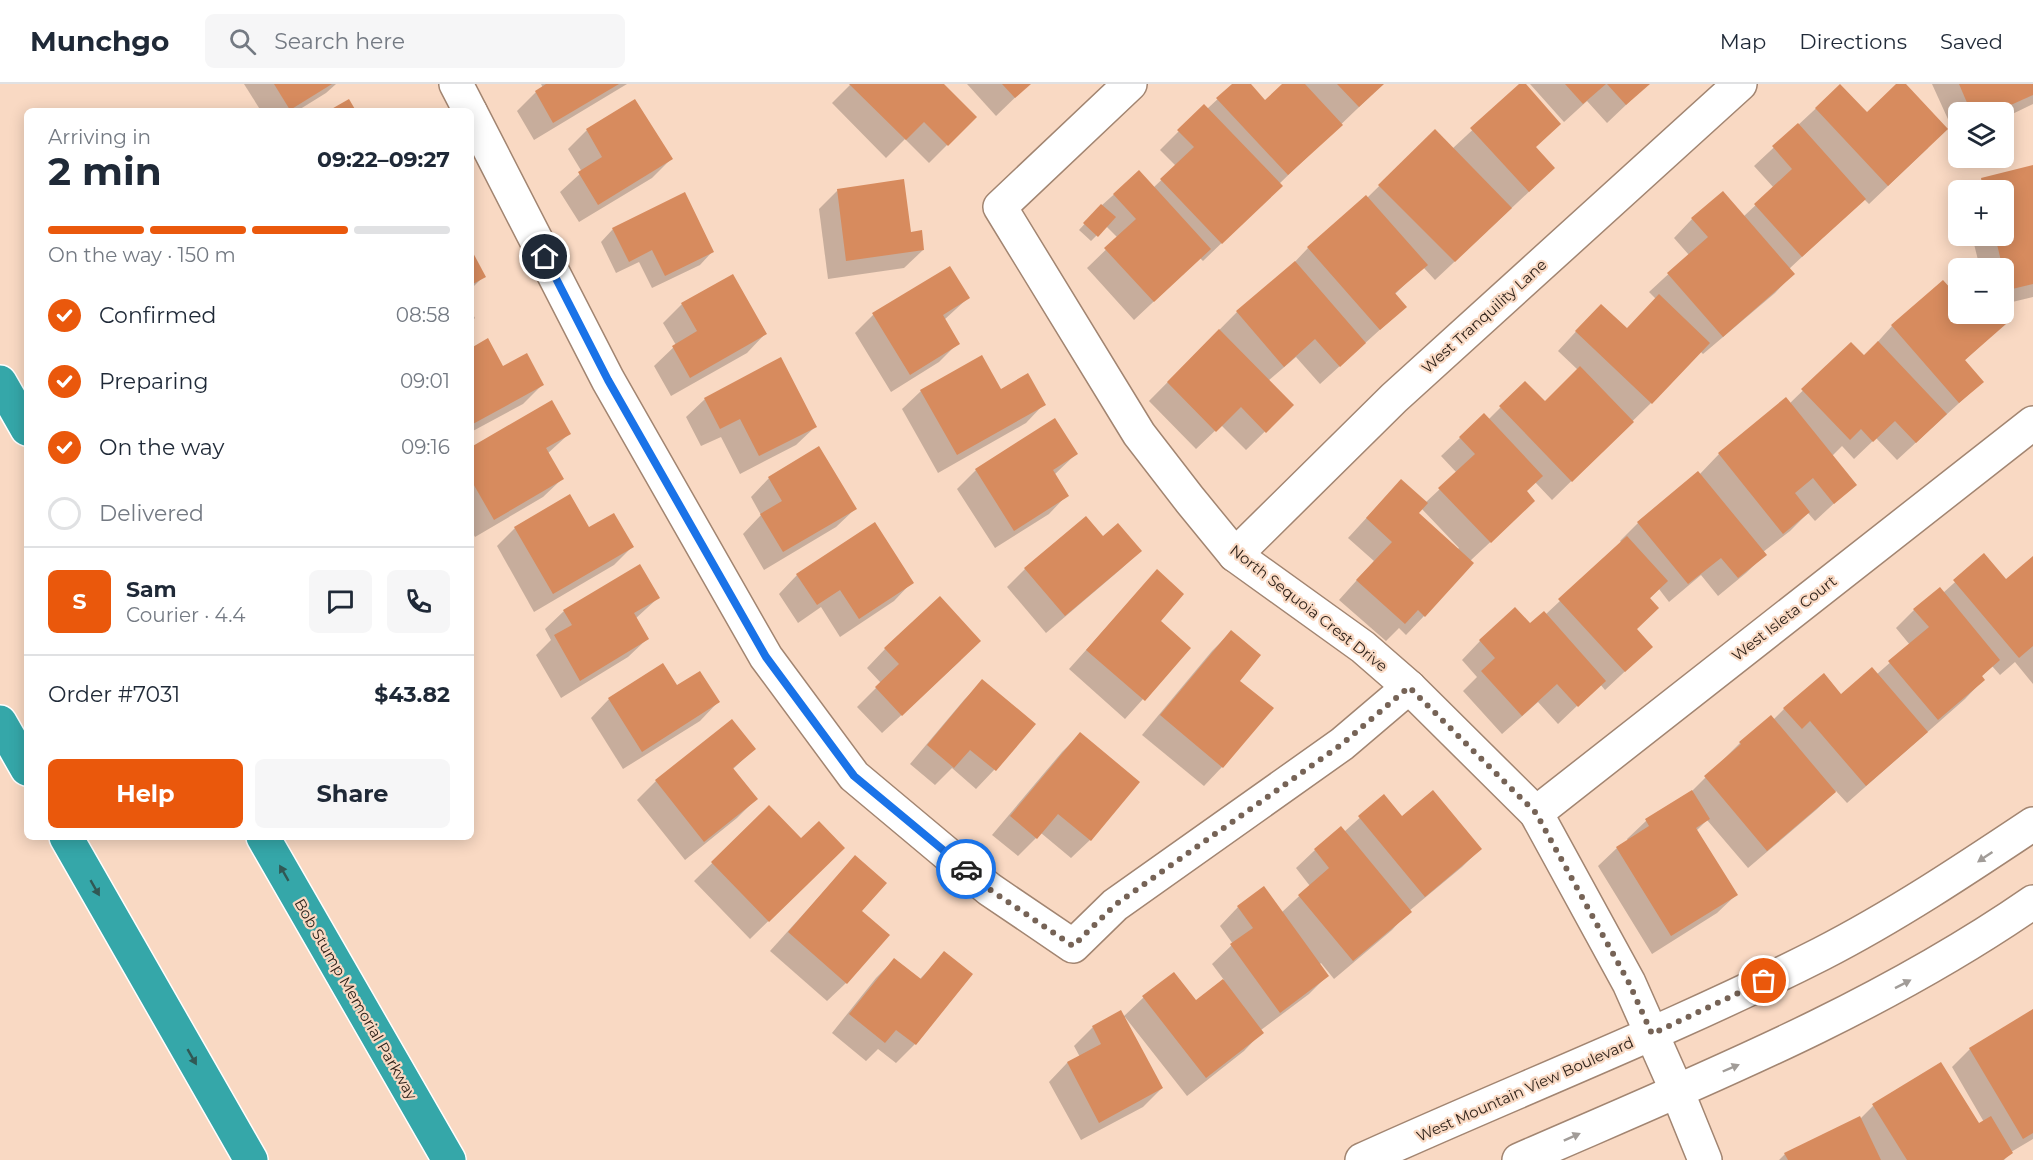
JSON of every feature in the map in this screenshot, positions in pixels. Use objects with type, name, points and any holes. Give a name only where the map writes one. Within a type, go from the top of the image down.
[{"type":"highway","points":[[0,382],[24,424]]},
{"type":"highway","points":[[0,722],[24,764]]},
{"type":"highway","points":[[68,840],[251,1160]]},
{"type":"highway","name":"Bob Stump Memorial Parkway","points":[[265,840],[449,1160]]},
{"type":"street","points":[[456,84],[468,108]]},
{"type":"street","name":"North Sequoia Crest Drive","points":[[1130,84],[1000,207],[1138,434],[1235,555],[1363,647],[1409,687],[1536,813],[1629,983],[1677,1090],[1705,1160]]},
{"type":"street","name":"West Tranquility Lane","points":[[1235,555],[1394,398],[1740,84]]},
{"type":"street","points":[[474,120],[608,380],[766,657],[854,776],[989,889],[1073,946],[1115,905],[1342,744],[1409,687]]},
{"type":"street","name":"West Isleta Court","points":[[1536,813],[2033,423]]},
{"type":"street","name":"West Mountain View Boulevard","points":[[1362,1160],[1652,1034],[1821,954],[1886,919],[1953,878],[2033,824]]},
{"type":"street","points":[[1519,1160],[1761,1055],[1914,978],[2033,902]]},
{"type":"building","points":[[274,84],[332,84],[293,108],[289,108]]},
{"type":"building","points":[[546,84],[619,84],[553,123],[535,91]]},
{"type":"building","points":[[849,84],[944,84],[977,117],[948,146],[924,122],[906,140]]},
{"type":"building","points":[[1002,84],[1031,84],[1015,98]]},
{"type":"building","points":[[1232,84],[1251,84],[1265,100],[1282,84],[1305,84],[1343,125],[1288,175],[1216,98]]},
{"type":"building","points":[[1337,84],[1384,84],[1359,107]]},
{"type":"building","points":[[1519,84],[1526,84],[1561,124],[1536,147],[1555,168],[1529,192],[1470,128]]},
{"type":"building","points":[[1565,84],[1606,84],[1583,104]]},
{"type":"building","points":[[1607,84],[1650,84],[1626,105]]},
{"type":"building","points":[[1840,84],[1867,112],[1896,84],[1906,84],[1948,129],[1888,186],[1815,108]]},
{"type":"building","points":[[1959,84],[2033,84],[2033,95],[2014,104],[1967,102]]},
{"type":"building","points":[[349,99],[354,108],[333,108]]},
{"type":"building","points":[[635,99],[673,159],[598,205],[578,172],[602,157],[586,129]]},
{"type":"building","points":[[1204,104],[1283,186],[1222,244],[1160,179],[1194,147],[1177,130]]},
{"type":"building","points":[[1798,123],[1866,199],[1802,257],[1754,204],[1792,169],[1772,146]]},
{"type":"building","points":[[1435,129],[1512,208],[1455,262],[1378,185]]},
{"type":"building","points":[[2033,165],[2033,284],[2014,289],[2014,258],[2000,258],[1997,246],[2014,246],[2014,180],[1982,180],[1981,178]]},
{"type":"building","points":[[1139,170],[1211,249],[1154,302],[1104,248],[1136,219],[1113,194]]},
{"type":"building","points":[[904,179],[911,232],[922,230],[924,250],[846,261],[837,189]]},
{"type":"building","points":[[1723,191],[1795,274],[1723,337],[1667,273],[1708,237],[1691,218]]},
{"type":"building","points":[[685,192],[714,252],[665,276],[652,250],[629,262],[612,228]]},
{"type":"building","points":[[1366,195],[1428,265],[1395,293],[1407,307],[1380,330],[1307,247]]},
{"type":"building","points":[[1101,204],[1116,217],[1098,237],[1083,223]]},
{"type":"building","points":[[474,255],[486,277],[474,283]]},
{"type":"building","points":[[1295,261],[1366,343],[1340,367],[1315,339],[1284,367],[1236,311]]},
{"type":"building","points":[[950,266],[970,298],[943,315],[960,344],[910,375],[872,313]]},
{"type":"building","points":[[733,274],[767,334],[690,378],[672,346],[697,331],[681,303]]},
{"type":"building","points":[[1943,280],[1948,286],[1948,324],[2006,324],[1965,360],[1984,382],[1959,403],[1891,325]]},
{"type":"building","points":[[1659,294],[1710,343],[1652,404],[1575,331],[1601,304],[1627,328]]},
{"type":"building","points":[[1219,329],[1294,405],[1266,433],[1241,407],[1216,432],[1167,382]]},
{"type":"building","points":[[488,338],[503,366],[527,353],[544,385],[474,423],[474,346]]},
{"type":"building","points":[[1878,341],[1947,414],[1916,443],[1895,421],[1873,442],[1861,429],[1850,440],[1801,389],[1851,342],[1864,355]]},
{"type":"building","points":[[982,355],[1001,389],[1028,373],[1046,405],[957,455],[920,390]]},
{"type":"building","points":[[781,357],[817,427],[759,456],[740,419],[720,429],[704,398]]},
{"type":"building","points":[[1580,366],[1634,422],[1572,482],[1499,406],[1525,381],[1545,401]]},
{"type":"building","points":[[1786,397],[1857,485],[1834,504],[1813,478],[1795,493],[1810,512],[1783,534],[1718,453]]},
{"type":"building","points":[[552,400],[571,434],[546,448],[564,479],[494,520],[474,485],[474,445]]},
{"type":"building","points":[[1484,413],[1543,476],[1527,491],[1535,501],[1491,543],[1438,488],[1475,454],[1459,437]]},
{"type":"building","points":[[1055,418],[1078,454],[1053,470],[1069,496],[1014,531],[975,469]]},
{"type":"building","points":[[819,446],[857,509],[783,552],[760,514],[782,501],[768,477]]},
{"type":"building","points":[[1698,471],[1767,555],[1738,578],[1721,558],[1688,584],[1637,522]]},
{"type":"building","points":[[1401,479],[1428,503],[1419,513],[1474,563],[1425,617],[1418,610],[1405,624],[1356,580],[1392,542],[1366,518]]},
{"type":"building","points":[[570,494],[589,527],[614,513],[634,547],[553,594],[514,527]]},
{"type":"building","points":[[1086,516],[1103,536],[1118,523],[1142,551],[1065,616],[1024,568]]},
{"type":"building","points":[[875,522],[914,583],[859,619],[840,590],[817,605],[796,574]]},
{"type":"building","points":[[1627,536],[1668,581],[1650,598],[1659,608],[1637,629],[1653,647],[1625,672],[1558,599]]},
{"type":"building","points":[[1984,553],[2006,579],[2033,556],[2033,646],[2019,658],[1953,580]]},
{"type":"building","points":[[640,564],[660,598],[634,613],[649,639],[580,681],[554,635],[572,625],[563,610]]},
{"type":"building","points":[[1157,569],[1184,594],[1161,621],[1191,648],[1145,701],[1086,650]]},
{"type":"building","points":[[1940,587],[2000,660],[1982,676],[1985,680],[1938,720],[1888,661],[1929,627],[1913,609]]},
{"type":"building","points":[[940,596],[981,641],[902,716],[875,687],[899,664],[884,648]]},
{"type":"building","points":[[1515,607],[1530,623],[1544,611],[1606,681],[1578,707],[1557,684],[1522,716],[1481,671],[1495,658],[1479,640]]},
{"type":"building","points":[[1231,630],[1261,655],[1240,681],[1274,708],[1223,768],[1160,715]]},
{"type":"building","points":[[663,663],[677,685],[700,671],[720,702],[642,752],[608,698]]},
{"type":"building","points":[[1872,667],[1928,732],[1866,786],[1810,721],[1802,729],[1783,708],[1824,673],[1841,694]]},
{"type":"building","points":[[982,679],[1036,724],[996,771],[970,750],[954,768],[927,745]]},
{"type":"building","points":[[1771,715],[1836,792],[1767,851],[1704,776]]},
{"type":"building","points":[[732,719],[756,749],[733,768],[758,799],[704,842],[655,780]]},
{"type":"building","points":[[1080,732],[1140,782],[1091,841],[1058,814],[1037,839],[1010,816]]},
{"type":"building","points":[[1433,790],[1482,849],[1425,897],[1358,816],[1384,794],[1402,816]]},
{"type":"building","points":[[1692,790],[1710,819],[1696,828],[1738,895],[1671,936],[1616,847],[1649,826],[1645,819]]},
{"type":"building","points":[[769,805],[801,838],[819,821],[845,848],[769,922],[711,862]]},
{"type":"building","points":[[1341,826],[1412,912],[1353,961],[1298,895],[1329,868],[1314,849]]},
{"type":"building","points":[[855,855],[887,883],[862,911],[890,935],[847,984],[788,932]]},
{"type":"building","points":[[1264,886],[1329,976],[1280,1013],[1230,944],[1253,928],[1237,906]]},
{"type":"building","points":[[944,951],[973,974],[916,1045],[896,1030],[885,1043],[849,1014],[894,958],[921,979]]},
{"type":"building","points":[[1174,972],[1196,1000],[1223,979],[1264,1033],[1206,1078],[1142,996]]},
{"type":"building","points":[[2033,1009],[2033,1133],[2023,1139],[1969,1048]]},
{"type":"building","points":[[1121,1010],[1163,1088],[1099,1123],[1067,1062],[1101,1044],[1092,1026]]},
{"type":"building","points":[[1941,1062],[1979,1123],[1991,1116],[2013,1153],[2003,1160],[1907,1160],[1872,1104]]},
{"type":"building","points":[[1860,1116],[1881,1160],[1788,1160],[1784,1153]]},
{"type":"way so far","points":[[966,869],[989,889],[1073,946],[1115,905],[1342,744],[1409,687],[1536,813],[1629,983],[1652,1034],[1764,981]]},
{"type":"route","points":[[545,257],[608,380],[766,657],[854,776],[966,869]]}]
